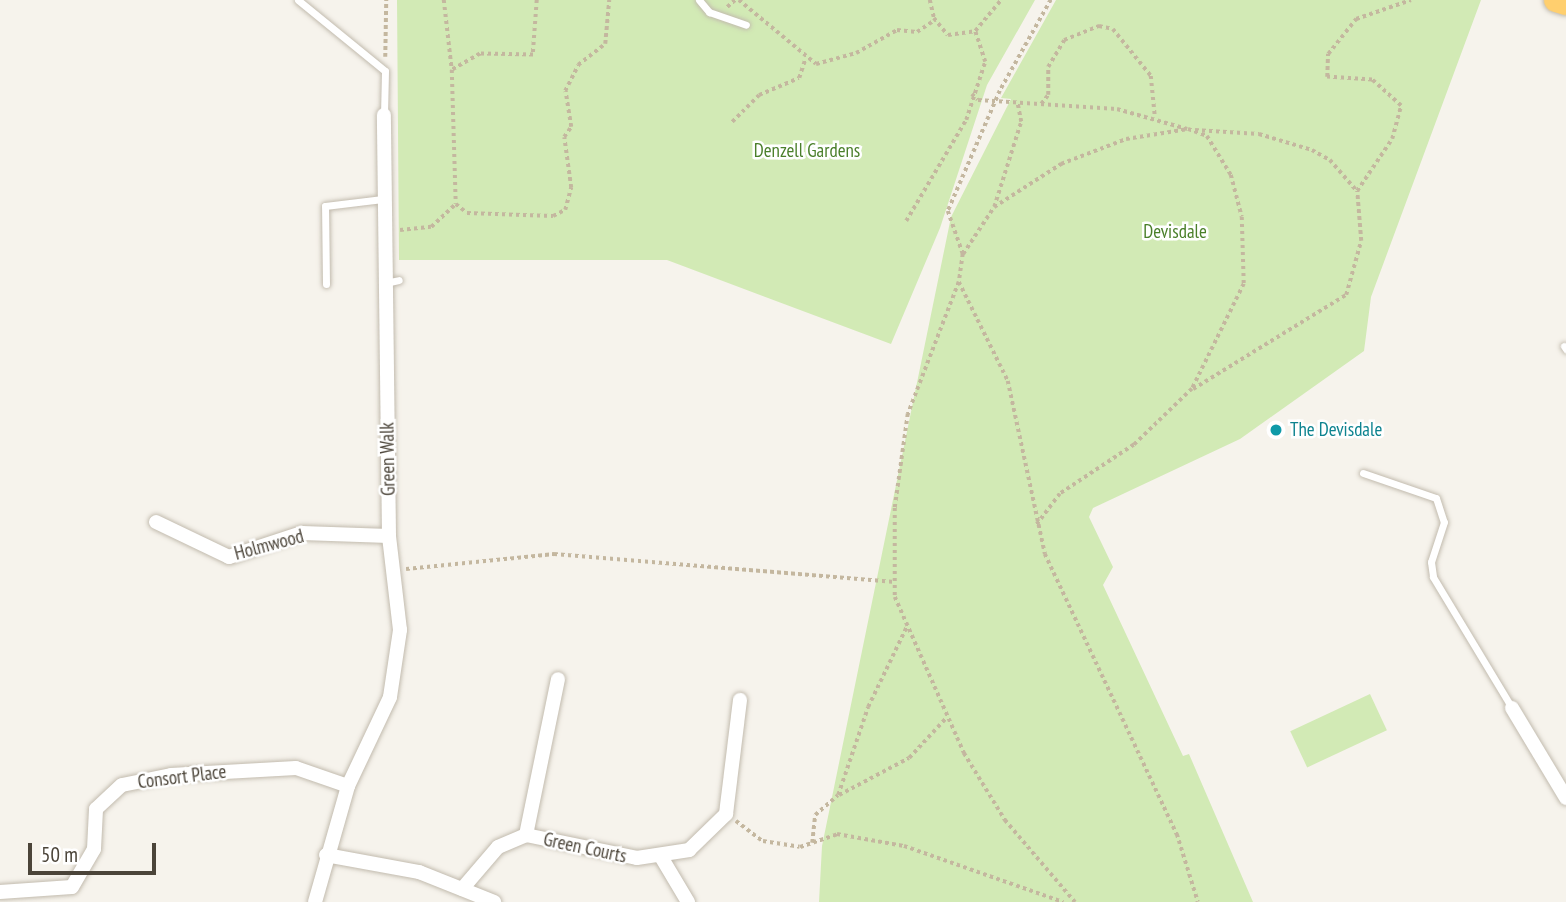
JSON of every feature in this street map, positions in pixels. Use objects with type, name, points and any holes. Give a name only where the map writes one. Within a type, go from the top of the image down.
[{"type":"highway","points":[[1556,0],[1566,3]]},
{"type":"street","name":"Green Walk","points":[[315,902],[326,855],[348,786],[390,696],[400,630],[389,536],[392,281],[383,232],[384,115]]},
{"type":"street","name":"Holmwood","points":[[156,522],[229,557],[302,533],[389,536]]},
{"type":"street","points":[[526,835],[558,679]]},
{"type":"street","points":[[726,814],[740,700]]},
{"type":"street","points":[[1512,708],[1566,798]]},
{"type":"street","name":"Consort Place","points":[[0,892],[72,887],[94,849],[96,809],[122,785],[171,775],[296,768],[348,786]]},
{"type":"street","name":"Green Courts","points":[[462,888],[498,847],[526,835],[637,858],[689,850],[726,814]]},
{"type":"street","points":[[326,855],[419,872],[490,901]]},
{"type":"street","points":[[660,855],[688,902]]},
{"type":"lane","points":[[298,0],[385,71]]},
{"type":"lane","points":[[699,0],[709,12],[746,25]]},
{"type":"lane","name":"Green Walk","points":[[384,115],[385,71]]},
{"type":"lane","points":[[326,284],[325,206],[383,199]]},
{"type":"lane","points":[[1363,473],[1436,498],[1444,522],[1431,562],[1433,577],[1512,708]]},
{"type":"path","points":[[385,71],[386,0]]},
{"type":"path","points":[[444,0],[452,70],[456,204],[467,213],[553,216],[565,210],[571,188],[564,137],[571,127],[565,91],[578,65],[605,44],[609,0]]},
{"type":"path","points":[[452,70],[480,54],[533,55],[537,0]]},
{"type":"path","points":[[739,0],[764,15],[805,59],[830,63],[935,20]]},
{"type":"path","points":[[930,0],[935,20],[948,35],[975,31],[1001,0]]},
{"type":"path","points":[[963,254],[948,211],[996,100],[1051,0]]},
{"type":"path","points":[[1357,191],[1392,139],[1401,106],[1373,80],[1326,77],[1328,54],[1356,19],[1411,0]]},
{"type":"path","points":[[1038,105],[1045,102],[1048,67],[1064,40],[1099,26],[1113,29],[1151,76],[1155,116]]},
{"type":"path","points":[[906,221],[966,120],[972,93],[985,62],[975,31]]},
{"type":"path","points":[[732,122],[759,95],[799,78],[805,59]]},
{"type":"path","points":[[972,93],[1017,103],[1155,116],[1207,136],[1231,175],[1245,255],[1244,284],[1192,389]]},
{"type":"path","points":[[1017,103],[1021,122],[994,207],[963,254],[959,282],[908,414],[895,508],[895,582],[906,628],[946,718],[1005,820],[1075,902]]},
{"type":"path","points":[[994,207],[1095,149],[1188,129],[1290,142],[1331,160],[1357,191],[1361,241],[1346,295],[1192,389],[1134,445],[1060,494],[1037,526]]},
{"type":"path","points":[[383,232],[431,226],[456,204]]},
{"type":"path","points":[[959,282],[1007,381],[1037,526],[1177,834],[1198,902]]},
{"type":"path","points":[[393,571],[554,554],[895,582]]},
{"type":"path","points":[[838,795],[868,708],[906,628]]},
{"type":"path","points":[[811,845],[815,815],[838,795],[909,758],[946,718]]},
{"type":"path","points":[[726,814],[763,841],[811,845],[837,834],[904,846],[1063,902]]},
{"type":"green space","name":"Denzell Gardens","points":[[397,0],[1035,0],[987,85],[940,228],[891,344],[667,260],[399,260]]},
{"type":"green space","name":"Devisdale","points":[[1056,0],[1481,0],[1371,297],[1364,351],[1240,439],[1093,508],[1089,517],[1113,567],[1103,585],[1183,756],[1189,754],[1253,902],[819,902],[822,846],[951,217],[1011,99],[1001,98]]},
{"type":"green space","points":[[1370,694],[1387,730],[1307,767],[1290,731]]},
{"type":"place","name":"The Devisdale","points":[[1276,430]]}]
